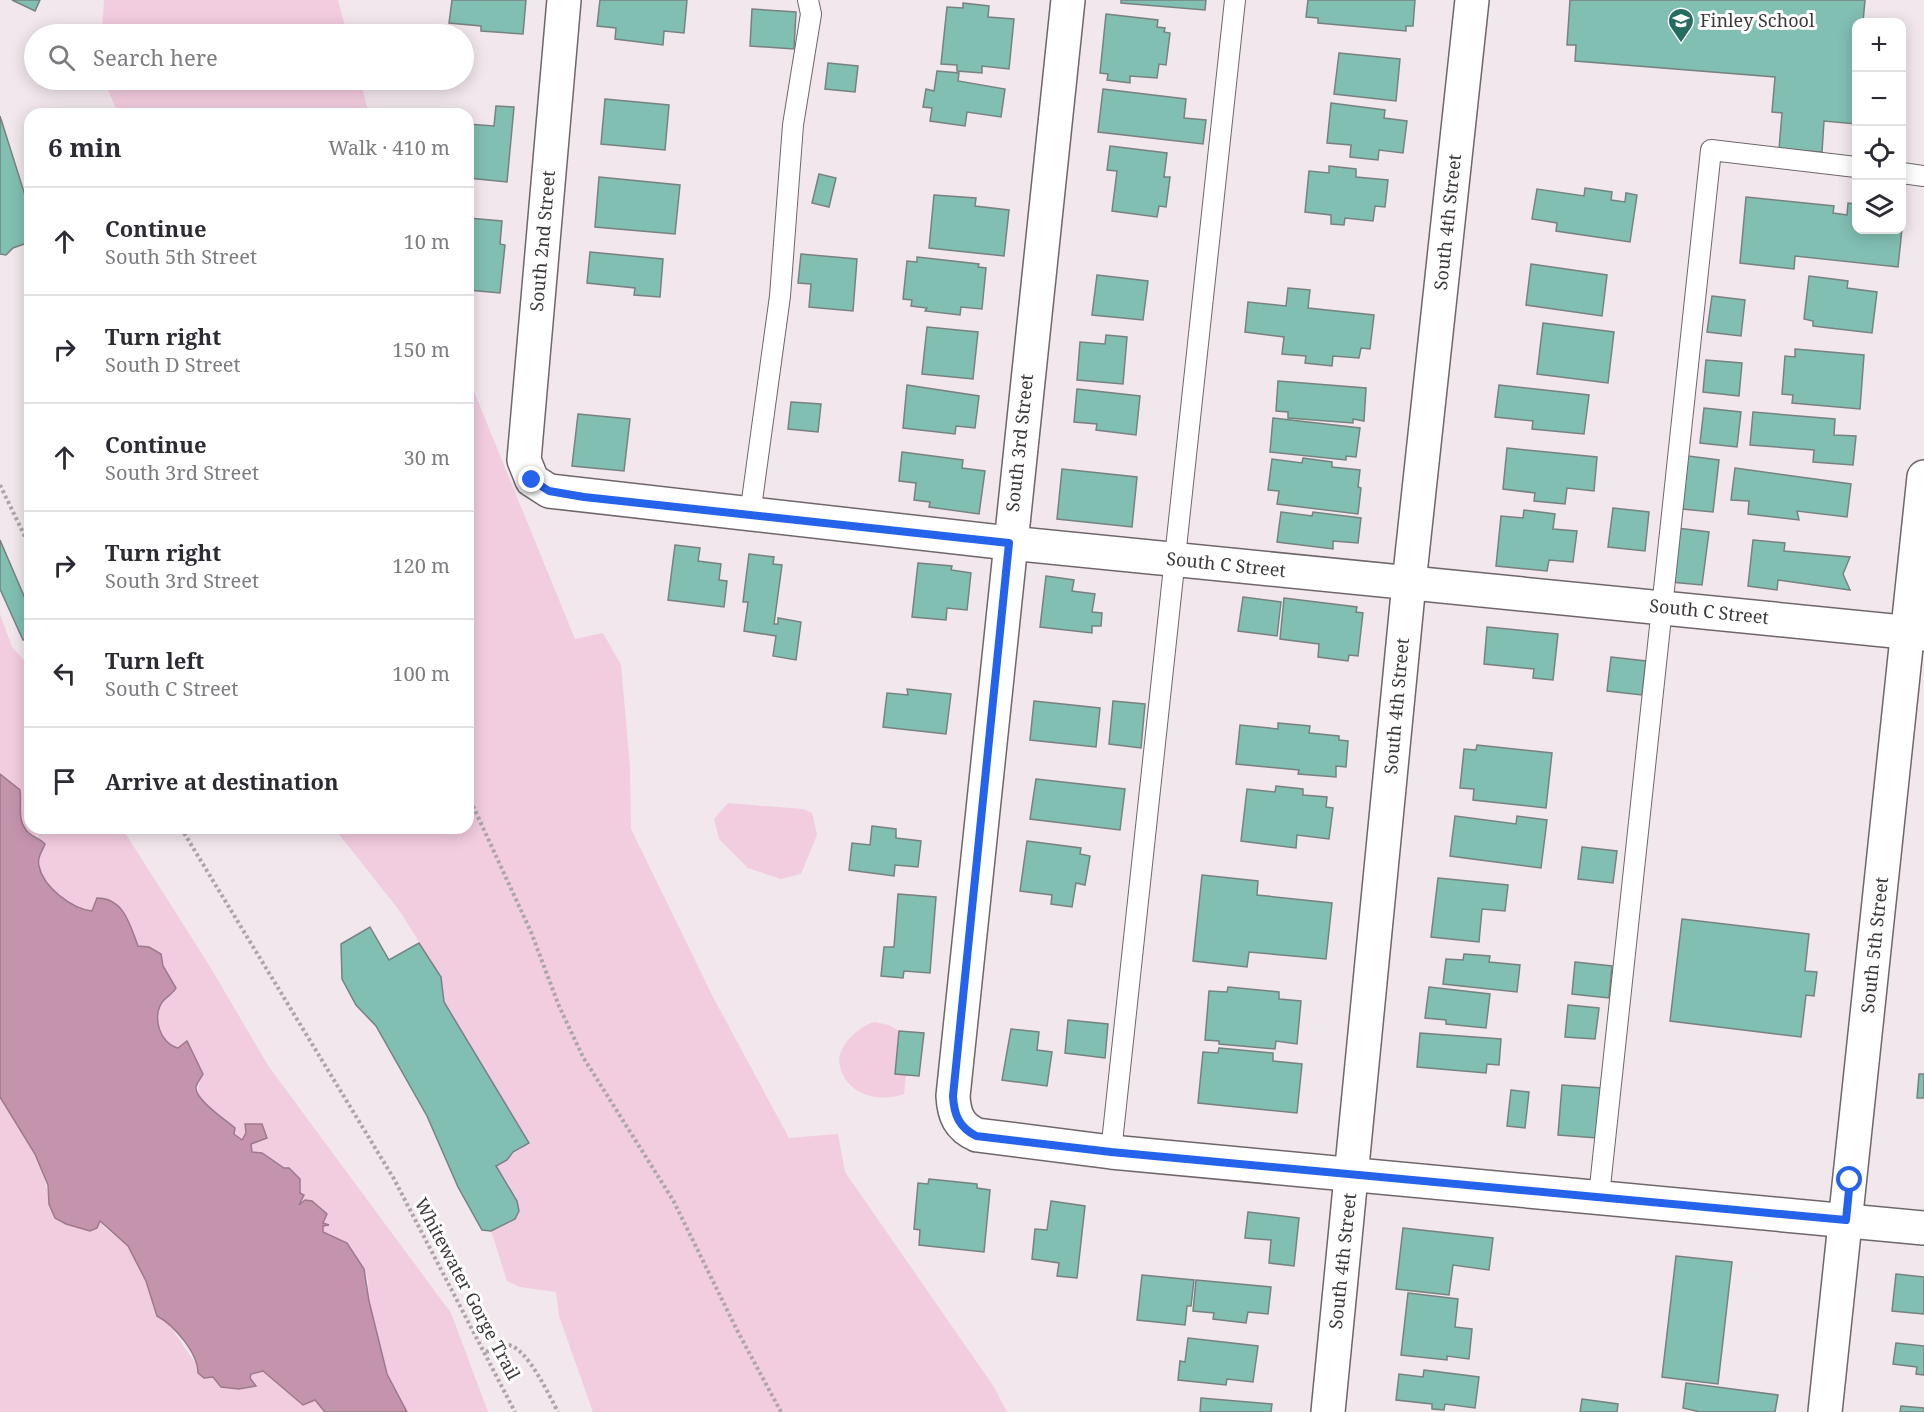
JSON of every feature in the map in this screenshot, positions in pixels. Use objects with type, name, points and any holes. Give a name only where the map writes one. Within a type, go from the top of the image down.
[{"type":"street","name":"South 2nd Street","points":[[532,480],[524,460],[564,0]]},
{"type":"street","name":"South 3rd Street","points":[[1068,0],[1009,543],[953,1096],[954,1110],[966,1131],[976,1136],[1111,1152],[1924,1228]]},
{"type":"street","name":"South 4th Street","points":[[1328,1412],[1409,583],[1472,0]]},
{"type":"street","name":"South 5th Street","points":[[1826,1412],[1846,1220],[1916,633],[1924,477]]},
{"type":"street","name":"South C Street","points":[[532,480],[549,491],[584,497],[1174,560],[1916,633]]},
{"type":"lane","points":[[750,515],[780,296],[793,125],[811,14],[808,0]]},
{"type":"lane","points":[[1111,1152],[1235,0]]},
{"type":"lane","points":[[1599,1196],[1660,608],[1711,150],[1852,166]]},
{"type":"lane","points":[[1906,174],[1924,176]]},
{"type":"path","points":[[0,485],[24,535]]},
{"type":"path","points":[[474,808],[531,932],[559,1006],[583,1057],[673,1200],[738,1332],[781,1412]]},
{"type":"path","name":"Whitewater Gorge Trail","points":[[185,834],[394,1179],[486,1352],[515,1412]]},
{"type":"path","points":[[486,1352],[507,1345],[515,1347],[532,1366],[558,1412]]},
{"type":"shaded area","points":[[104,0],[338,0],[344,24],[103,24]]},
{"type":"shaded area","points":[[108,90],[363,90],[367,108],[116,108]]},
{"type":"shaded area","points":[[474,392],[575,639],[603,633],[621,665],[630,767],[631,829],[713,997],[789,1138],[838,1134],[845,1172],[994,1387],[1007,1412],[593,1412],[559,1316],[556,1292],[520,1287],[507,1281],[491,1231],[515,1219],[519,1211],[496,1166],[529,1143],[444,1002],[441,977],[399,910],[339,834],[474,834]]},
{"type":"shaded area","points":[[0,614],[12,647],[24,660],[24,826],[21,818],[20,790],[0,774]]},
{"type":"shaded area","points":[[0,774],[20,790],[24,834],[30,834],[45,844],[39,857],[39,866],[52,889],[76,906],[92,911],[97,898],[114,903],[125,914],[138,946],[149,947],[161,954],[163,966],[176,988],[159,1007],[159,1029],[166,1041],[178,1048],[187,1041],[203,1074],[196,1087],[200,1097],[235,1128],[234,1134],[242,1140],[246,1133],[245,1124],[262,1124],[267,1138],[251,1144],[252,1152],[262,1153],[284,1168],[289,1168],[300,1179],[300,1193],[304,1195],[299,1205],[305,1200],[312,1201],[327,1214],[323,1223],[329,1225],[323,1226],[323,1232],[347,1243],[364,1269],[369,1301],[387,1374],[407,1412],[325,1412],[315,1400],[303,1405],[263,1371],[251,1374],[250,1378],[256,1386],[239,1389],[221,1387],[213,1377],[204,1378],[198,1373],[194,1357],[184,1340],[171,1326],[157,1316],[146,1281],[128,1246],[100,1221],[97,1228],[90,1231],[55,1218],[49,1204],[48,1185],[35,1154],[0,1097]]},
{"type":"shaded area","points":[[728,803],[803,809],[812,813],[817,835],[801,874],[781,879],[748,868],[719,839],[714,819]]},
{"type":"shaded area","points":[[33,834],[126,834],[209,965],[269,1067],[451,1313],[488,1412],[407,1412],[387,1374],[369,1301],[368,1280],[364,1269],[347,1243],[323,1232],[322,1219],[327,1214],[312,1201],[299,1205],[303,1196],[300,1193],[300,1179],[289,1168],[284,1168],[262,1153],[252,1152],[251,1144],[258,1123],[249,1125],[242,1140],[227,1121],[203,1102],[198,1092],[203,1074],[187,1042],[178,1048],[172,1046],[162,1036],[160,1030],[159,1008],[163,1001],[174,993],[160,954],[149,947],[138,946],[125,914],[114,903],[97,898],[92,912],[73,904],[53,889],[40,870],[39,860],[43,850],[38,836]]},
{"type":"shaded area","points":[[874,1022],[889,1025],[899,1031],[895,1073],[906,1075],[904,1094],[895,1097],[875,1097],[857,1090],[843,1076],[839,1059],[845,1045],[855,1033]]},
{"type":"shaded area","points":[[0,1097],[25,1135],[38,1161],[44,1175],[49,1204],[99,1221],[128,1246],[146,1281],[157,1316],[172,1330],[203,1371],[216,1377],[250,1378],[251,1374],[264,1371],[303,1405],[315,1400],[325,1412],[0,1412]]},
{"type":"building","points":[[12,0],[40,0],[35,11]]},
{"type":"building","points":[[452,0],[526,0],[523,34],[481,31],[481,26],[474,24],[449,23]]},
{"type":"building","points":[[600,0],[687,0],[684,33],[664,31],[663,45],[615,39],[616,28],[597,26]]},
{"type":"building","points":[[1121,0],[1206,0],[1205,10],[1121,3]]},
{"type":"building","points":[[1308,0],[1415,0],[1413,26],[1406,26],[1406,31],[1318,23],[1318,18],[1306,17]]},
{"type":"building","points":[[1570,0],[1865,0],[1863,18],[1852,18],[1852,124],[1824,121],[1822,152],[1779,149],[1782,113],[1772,112],[1775,77],[1575,61],[1576,45],[1567,45]]},
{"type":"building","points":[[963,3],[989,6],[988,17],[1014,19],[1009,69],[982,66],[982,73],[957,71],[957,65],[941,64],[947,7],[963,8]]},
{"type":"building","points":[[752,9],[796,12],[794,49],[750,46]]},
{"type":"building","points":[[1106,14],[1158,20],[1157,27],[1165,28],[1164,32],[1170,33],[1166,65],[1159,64],[1157,78],[1130,76],[1130,83],[1107,80],[1108,74],[1100,73]]},
{"type":"building","points":[[1339,53],[1400,59],[1396,101],[1334,94]]},
{"type":"building","points":[[828,63],[858,66],[855,92],[825,89]]},
{"type":"building","points":[[937,71],[959,73],[958,81],[1005,89],[1001,117],[967,112],[965,126],[930,121],[932,108],[923,107],[926,89],[934,91]]},
{"type":"building","points":[[1103,89],[1186,99],[1184,118],[1206,120],[1203,144],[1098,132]]},
{"type":"building","points":[[605,99],[669,105],[665,150],[601,144]]},
{"type":"building","points":[[1331,103],[1385,110],[1384,118],[1407,121],[1403,153],[1379,150],[1378,160],[1350,157],[1351,145],[1327,143]]},
{"type":"building","points":[[496,106],[514,107],[507,182],[474,179],[474,124],[494,126]]},
{"type":"building","points":[[0,116],[24,192],[24,244],[13,248],[6,255],[0,254]]},
{"type":"building","points":[[1110,146],[1167,153],[1164,177],[1170,177],[1166,207],[1159,206],[1157,217],[1112,211],[1117,171],[1107,170]]},
{"type":"building","points":[[1329,166],[1356,169],[1356,177],[1388,180],[1385,207],[1375,206],[1373,221],[1345,218],[1344,225],[1331,224],[1331,215],[1305,212],[1309,171],[1329,173]]},
{"type":"building","points":[[819,174],[836,178],[829,207],[812,203]]},
{"type":"building","points":[[599,177],[680,185],[675,234],[595,227]]},
{"type":"building","points":[[1585,188],[1612,192],[1611,200],[1625,202],[1626,193],[1637,195],[1630,242],[1556,231],[1557,223],[1532,219],[1537,189],[1584,196]]},
{"type":"building","points":[[934,195],[976,198],[975,206],[1009,210],[1004,256],[929,248]]},
{"type":"building","points":[[1746,197],[1834,206],[1833,213],[1847,215],[1848,203],[1852,204],[1852,234],[1902,234],[1898,267],[1795,256],[1794,269],[1740,263]]},
{"type":"building","points":[[474,219],[502,221],[500,244],[505,245],[500,293],[474,291]]},
{"type":"building","points":[[590,252],[663,259],[660,297],[634,295],[635,288],[587,283]]},
{"type":"building","points":[[801,254],[857,259],[853,311],[809,307],[811,284],[798,283]]},
{"type":"building","points":[[917,257],[979,264],[978,267],[986,268],[982,309],[961,307],[960,315],[925,311],[927,308],[911,306],[912,300],[903,299],[907,261],[917,262]]},
{"type":"building","points":[[1531,264],[1607,275],[1602,316],[1526,305]]},
{"type":"building","points":[[1097,275],[1148,281],[1143,320],[1092,315]]},
{"type":"building","points":[[1809,276],[1848,281],[1847,288],[1877,292],[1872,333],[1813,326],[1813,321],[1804,319]]},
{"type":"building","points":[[1288,288],[1310,290],[1308,308],[1374,315],[1370,349],[1361,348],[1359,358],[1333,356],[1332,366],[1305,363],[1306,356],[1282,354],[1284,337],[1245,332],[1248,302],[1286,306]]},
{"type":"building","points":[[1712,296],[1745,300],[1741,336],[1707,332]]},
{"type":"building","points":[[1543,323],[1614,332],[1608,383],[1537,374]]},
{"type":"building","points":[[927,327],[978,332],[973,379],[922,374]]},
{"type":"building","points":[[1106,335],[1127,337],[1123,384],[1077,380],[1080,342],[1105,344]]},
{"type":"building","points":[[1795,349],[1864,355],[1860,409],[1792,403],[1793,395],[1782,394],[1785,356],[1795,357]]},
{"type":"building","points":[[1706,360],[1742,363],[1739,396],[1703,392]]},
{"type":"building","points":[[1278,381],[1366,388],[1364,421],[1353,419],[1353,423],[1288,418],[1288,412],[1276,411]]},
{"type":"building","points":[[907,385],[979,396],[975,428],[956,426],[955,434],[903,428]]},
{"type":"building","points":[[1499,385],[1589,395],[1584,434],[1532,429],[1533,421],[1495,417]]},
{"type":"building","points":[[1077,389],[1140,396],[1136,435],[1096,430],[1097,424],[1074,422]]},
{"type":"building","points":[[791,402],[821,404],[818,432],[788,429]]},
{"type":"building","points":[[1704,408],[1741,412],[1737,447],[1700,443]]},
{"type":"building","points":[[1753,412],[1835,419],[1834,435],[1856,436],[1853,465],[1813,462],[1814,450],[1750,445]]},
{"type":"building","points":[[578,414],[630,419],[624,471],[572,466]]},
{"type":"building","points":[[1273,418],[1360,428],[1356,457],[1346,456],[1346,460],[1270,452]]},
{"type":"building","points":[[1507,448],[1597,457],[1594,491],[1567,488],[1565,504],[1534,501],[1535,493],[1503,489]]},
{"type":"building","points":[[902,452],[963,460],[962,468],[985,471],[979,514],[929,507],[930,502],[914,500],[916,483],[899,481]]},
{"type":"building","points":[[1688,456],[1719,460],[1713,512],[1682,509]]},
{"type":"building","points":[[1303,458],[1332,462],[1332,467],[1360,470],[1358,487],[1361,488],[1358,514],[1277,504],[1279,491],[1268,490],[1272,459],[1302,463]]},
{"type":"building","points":[[1735,468],[1851,484],[1847,517],[1797,511],[1799,520],[1748,514],[1749,501],[1731,500]]},
{"type":"building","points":[[1062,469],[1137,477],[1132,527],[1057,519]]},
{"type":"building","points":[[1613,508],[1649,512],[1645,551],[1608,547]]},
{"type":"building","points":[[1524,510],[1555,514],[1553,529],[1577,531],[1573,562],[1549,560],[1547,571],[1496,566],[1501,516],[1523,518]]},
{"type":"building","points":[[1281,512],[1312,516],[1313,512],[1361,518],[1358,543],[1333,541],[1333,549],[1277,542]]},
{"type":"building","points":[[1677,528],[1709,532],[1702,585],[1670,582]]},
{"type":"building","points":[[0,540],[24,596],[24,640],[23,640],[0,589]]},
{"type":"building","points":[[1753,540],[1785,543],[1784,551],[1850,557],[1843,574],[1850,590],[1778,580],[1777,590],[1748,586]]},
{"type":"building","points":[[675,545],[700,548],[698,561],[721,564],[719,580],[727,581],[724,607],[668,600]]},
{"type":"building","points":[[749,554],[774,557],[773,564],[782,565],[774,624],[778,624],[778,618],[801,622],[796,660],[773,656],[776,636],[744,631],[748,602],[743,602]]},
{"type":"building","points":[[918,563],[952,566],[951,570],[971,573],[967,610],[947,608],[946,620],[912,617]]},
{"type":"building","points":[[1046,576],[1074,580],[1072,591],[1095,594],[1092,612],[1102,613],[1101,626],[1092,626],[1092,633],[1040,627]]},
{"type":"building","points":[[1243,597],[1281,602],[1277,636],[1238,631]]},
{"type":"building","points":[[1284,598],[1357,607],[1356,612],[1363,613],[1358,656],[1349,655],[1348,661],[1318,657],[1319,644],[1280,639]]},
{"type":"building","points":[[1487,627],[1558,634],[1553,680],[1533,678],[1534,669],[1484,664]]},
{"type":"building","points":[[1611,657],[1646,661],[1642,695],[1607,691]]},
{"type":"building","points":[[907,689],[951,694],[946,734],[883,727],[887,693],[908,695]]},
{"type":"building","points":[[1034,701],[1100,708],[1096,747],[1030,740]]},
{"type":"building","points":[[1113,701],[1145,704],[1141,748],[1109,744]]},
{"type":"building","points":[[1278,723],[1310,726],[1309,733],[1339,736],[1339,740],[1348,741],[1346,767],[1336,766],[1336,777],[1298,774],[1299,770],[1236,764],[1240,725],[1278,729]]},
{"type":"building","points":[[1477,745],[1552,753],[1546,808],[1473,800],[1474,789],[1460,788],[1464,749],[1476,750]]},
{"type":"building","points":[[1036,779],[1125,789],[1120,830],[1030,819]]},
{"type":"building","points":[[1276,786],[1303,789],[1303,795],[1327,797],[1326,807],[1333,808],[1329,839],[1297,835],[1296,848],[1241,841],[1247,789],[1275,792]]},
{"type":"building","points":[[1455,816],[1516,824],[1517,816],[1547,820],[1541,868],[1450,856]]},
{"type":"building","points":[[872,826],[896,829],[896,838],[921,841],[918,867],[895,865],[894,876],[849,870],[852,843],[870,845]]},
{"type":"building","points":[[1027,841],[1081,848],[1080,854],[1090,856],[1085,885],[1076,883],[1072,907],[1051,904],[1052,895],[1020,891]]},
{"type":"building","points":[[1582,847],[1617,851],[1613,883],[1578,879]]},
{"type":"building","points":[[1202,875],[1258,881],[1257,895],[1332,903],[1326,959],[1249,952],[1247,967],[1193,961]]},
{"type":"building","points":[[1438,878],[1508,885],[1505,911],[1482,909],[1479,942],[1431,937]]},
{"type":"building","points":[[898,894],[936,897],[930,973],[904,971],[903,978],[881,976],[884,947],[894,947]]},
{"type":"building","points":[[1682,919],[1809,934],[1805,971],[1817,972],[1814,996],[1806,995],[1801,1037],[1670,1021]]},
{"type":"building","points":[[370,927],[389,960],[419,943],[441,977],[444,1002],[529,1143],[496,1166],[517,1201],[519,1211],[515,1219],[491,1231],[482,1230],[458,1187],[427,1116],[376,1026],[356,1005],[342,979],[341,944]]},
{"type":"building","points":[[1464,954],[1490,956],[1489,962],[1520,965],[1517,992],[1443,984],[1446,959],[1463,960]]},
{"type":"building","points":[[1575,962],[1612,966],[1609,998],[1572,994]]},
{"type":"building","points":[[1228,987],[1279,992],[1279,999],[1301,1001],[1297,1044],[1276,1041],[1275,1049],[1219,1044],[1219,1041],[1205,1040],[1209,991],[1227,992]]},
{"type":"building","points":[[1429,987],[1490,994],[1486,1028],[1446,1024],[1446,1020],[1425,1018]]},
{"type":"building","points":[[1568,1005],[1599,1008],[1595,1039],[1565,1037]]},
{"type":"building","points":[[1068,1020],[1108,1024],[1105,1058],[1065,1053]]},
{"type":"building","points":[[1011,1029],[1039,1032],[1037,1050],[1052,1052],[1047,1086],[1002,1080]]},
{"type":"building","points":[[899,1031],[924,1033],[919,1076],[895,1074]]},
{"type":"building","points":[[1420,1033],[1501,1039],[1499,1065],[1487,1064],[1486,1073],[1417,1067]]},
{"type":"building","points":[[1219,1048],[1273,1053],[1273,1061],[1302,1064],[1297,1113],[1198,1103],[1203,1052],[1218,1053]]},
{"type":"building","points":[[1919,1074],[1924,1074],[1924,1098],[1917,1098]]},
{"type":"building","points":[[1562,1085],[1602,1088],[1597,1138],[1558,1135]]},
{"type":"building","points":[[1511,1090],[1529,1092],[1525,1128],[1507,1126]]},
{"type":"building","points":[[929,1179],[977,1184],[977,1188],[990,1190],[984,1252],[919,1245],[920,1230],[914,1229],[918,1183],[928,1184]]},
{"type":"building","points":[[1051,1201],[1085,1206],[1077,1278],[1057,1276],[1059,1263],[1032,1259],[1035,1229],[1047,1230]]},
{"type":"building","points":[[1248,1212],[1299,1218],[1294,1266],[1269,1263],[1271,1240],[1245,1238]]},
{"type":"building","points":[[1403,1228],[1493,1238],[1489,1270],[1453,1265],[1449,1295],[1396,1289]]},
{"type":"building","points":[[1676,1256],[1732,1262],[1718,1384],[1662,1377]]},
{"type":"building","points":[[1896,1274],[1924,1277],[1924,1314],[1892,1311]]},
{"type":"building","points":[[1142,1275],[1194,1280],[1191,1306],[1187,1306],[1185,1325],[1137,1320]]},
{"type":"building","points":[[1196,1280],[1271,1287],[1268,1314],[1248,1312],[1246,1323],[1213,1319],[1214,1313],[1193,1311]]},
{"type":"building","points":[[1408,1293],[1458,1299],[1455,1327],[1472,1329],[1469,1359],[1447,1356],[1447,1360],[1401,1355]]},
{"type":"building","points":[[1188,1338],[1258,1346],[1253,1382],[1227,1379],[1226,1385],[1178,1380],[1180,1361],[1185,1362]]},
{"type":"building","points":[[1896,1343],[1924,1346],[1924,1375],[1916,1374],[1917,1367],[1893,1364]]},
{"type":"building","points":[[1424,1370],[1479,1377],[1475,1408],[1445,1404],[1444,1410],[1432,1409],[1432,1404],[1396,1400],[1399,1374],[1423,1377]]},
{"type":"building","points":[[1686,1383],[1778,1395],[1775,1412],[1700,1412],[1683,1408]]},
{"type":"building","points":[[1201,1398],[1272,1404],[1271,1412],[1200,1412]]},
{"type":"building","points":[[1582,1399],[1618,1404],[1617,1412],[1580,1412]]},
{"type":"building","points":[[1901,1406],[1924,1408],[1924,1412],[1900,1412]]},
{"type":"place","name":"Finley School","points":[[1681,44]]},
{"type":"route","points":[[532,480],[549,491],[584,497],[1009,543],[953,1096],[954,1110],[966,1131],[976,1136],[1111,1152],[1846,1220],[1850,1180]]}]
